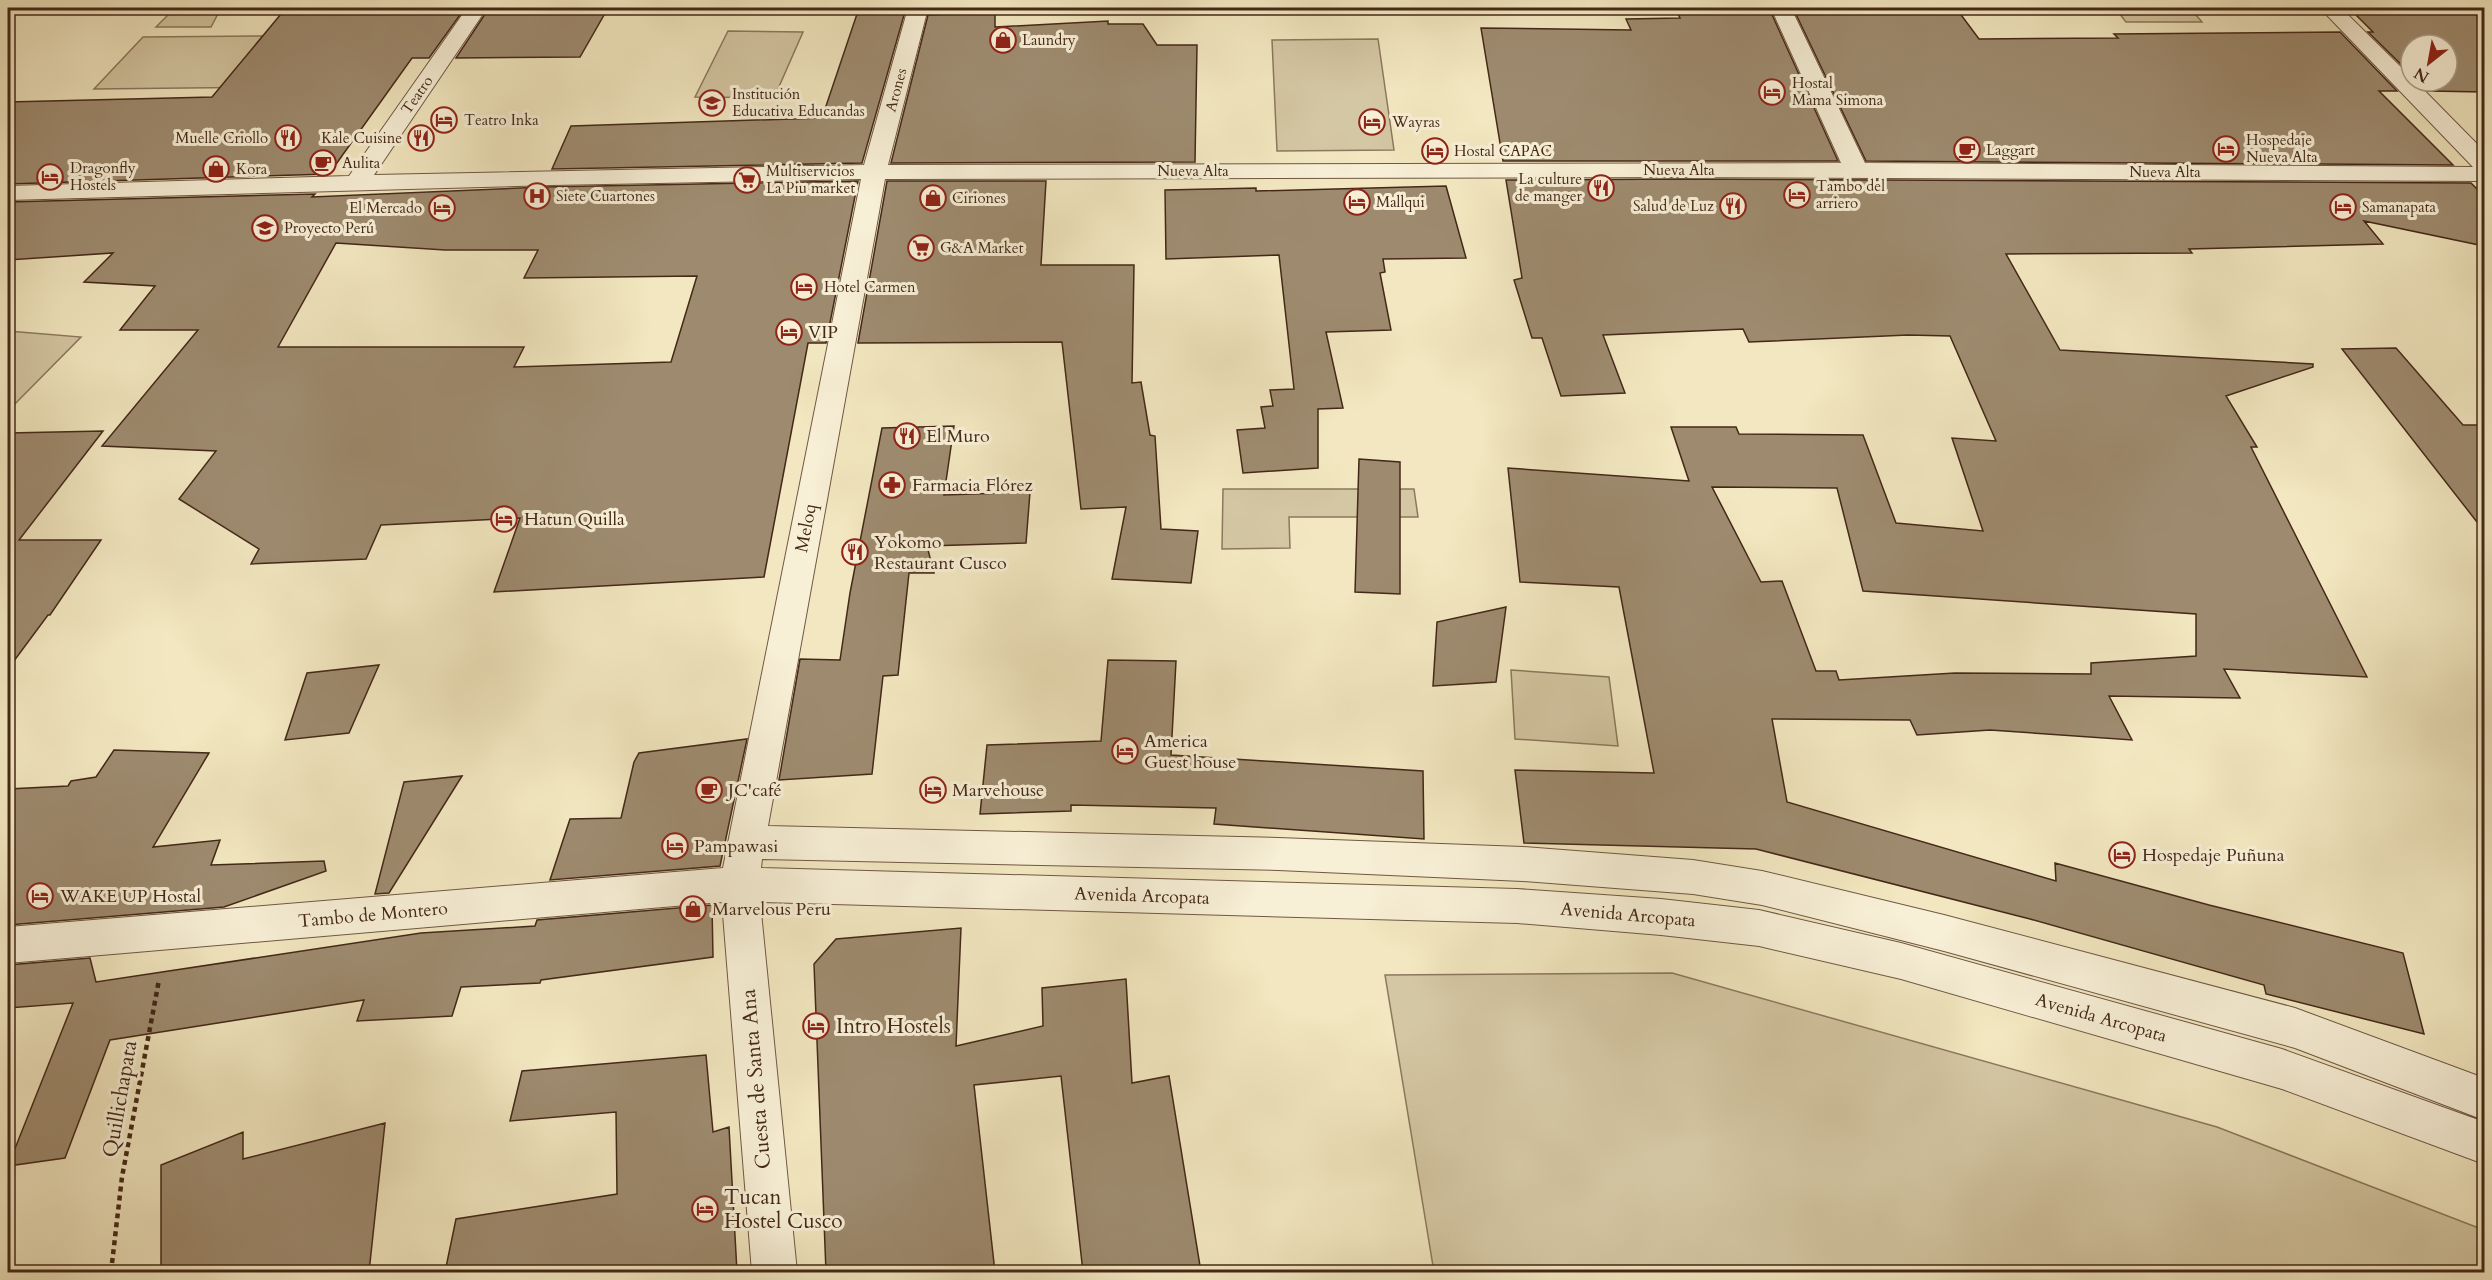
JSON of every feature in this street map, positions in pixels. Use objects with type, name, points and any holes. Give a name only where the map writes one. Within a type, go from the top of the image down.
[{"type":"street","name":"Teatro","points":[[357,182],[477,8]]},
{"type":"street","name":"Arones","points":[[874,172],[918,8]]},
{"type":"street","points":[[1781,8],[1856,170]]},
{"type":"street","points":[[2330,8],[2484,164]]},
{"type":"street","name":"Nueva Alta","points":[[874,172],[1856,170],[2484,174]]},
{"type":"street","points":[[8,193],[357,182],[874,172]]},
{"type":"street","name":"Meloq","points":[[739,885],[874,172]]},
{"type":"street","points":[[747,842],[1278,854],[1523,864],[1693,877],[1785,893],[1955,936],[2295,1028],[2484,1099]]},
{"type":"street","name":"Tambo de Montero","points":[[8,945],[739,885]]},
{"type":"street","name":"Avenida Arcopata","points":[[739,885],[1517,906],[1661,916],[1759,928],[1901,962],[2282,1069],[2484,1143]]},
{"type":"street","name":"Cuesta de Santa Ana","points":[[739,885],[774,1272]]},
{"type":"path","name":"Quillichapata","points":[[111,1272],[122,1177],[167,932]]},
{"type":"shaded area","points":[[175,8],[221,8],[211,27],[156,27]]},
{"type":"shaded area","points":[[2115,8],[2190,8],[2202,22],[2126,22]]},
{"type":"shaded area","points":[[728,31],[803,32],[774,98],[695,97]]},
{"type":"shaded area","points":[[263,36],[250,52],[376,86],[94,89],[143,37]]},
{"type":"shaded area","points":[[1378,39],[1394,150],[1277,151],[1272,40]]},
{"type":"shaded area","points":[[8,331],[81,337],[8,411]]},
{"type":"shaded area","points":[[1223,489],[1414,489],[1418,517],[1289,517],[1290,548],[1222,549]]},
{"type":"shaded area","points":[[1511,670],[1609,677],[1618,746],[1515,739]]},
{"type":"shaded area","points":[[1672,973],[2217,1127],[2484,1230],[2484,1272],[1434,1272],[1385,975]]},
{"type":"building","points":[[286,8],[465,8],[429,58],[412,58],[329,174],[8,184],[8,102],[212,97]]},
{"type":"building","points":[[489,8],[608,8],[580,57],[456,58]]},
{"type":"building","points":[[859,8],[906,8],[862,163],[552,169],[571,126],[822,118]]},
{"type":"building","points":[[1675,8],[1769,8],[1838,161],[1503,161],[1481,28],[1631,30],[1626,19],[1680,18]]},
{"type":"building","points":[[1793,8],[1956,8],[1979,39],[2118,38],[2114,34],[2340,32],[2397,91],[2379,91],[2453,165],[1866,161]]},
{"type":"building","points":[[2349,8],[2470,9],[2484,23],[2484,92],[2459,92],[2459,33],[2399,33],[2399,62],[2368,32],[2373,32]]},
{"type":"building","points":[[995,12],[995,27],[1108,21],[1108,24],[1143,24],[1157,45],[1197,45],[1195,162],[891,163],[928,15]]},
{"type":"building","points":[[1506,180],[2471,183],[2484,196],[2484,246],[2364,221],[2383,244],[2189,249],[2192,253],[2006,254],[2060,350],[2313,364],[2313,367],[2226,396],[2257,447],[2251,447],[2367,677],[2224,669],[2240,698],[2109,696],[2132,740],[1990,730],[1917,735],[1910,720],[1772,719],[1787,802],[2056,881],[2055,863],[2209,905],[2403,953],[2424,1034],[2266,994],[2264,985],[2030,919],[1756,849],[1524,843],[1515,770],[1654,773],[1619,587],[1520,582],[1508,468],[1689,481],[1671,427],[1736,427],[1739,434],[1863,435],[1896,523],[1983,531],[1952,438],[1996,441],[1950,336],[1908,335],[1749,342],[1743,329],[1603,335],[1625,393],[1561,396],[1542,338],[1532,338],[1514,280],[1522,278]],"holes":[[[1712,487],[1837,488],[1863,591],[2196,614],[2196,656],[2091,663],[2091,674],[1955,673],[1839,680],[1836,671],[1816,671],[1782,581],[1761,582]]]},
{"type":"building","points":[[858,181],[826,343],[808,343],[764,577],[494,592],[520,518],[381,525],[366,559],[251,564],[259,549],[179,499],[216,451],[102,446],[198,330],[120,330],[155,286],[84,282],[113,253],[8,260],[8,202],[315,194],[312,197],[544,187]],"holes":[[[336,243],[445,250],[538,250],[524,278],[697,276],[671,362],[514,367],[524,347],[278,347]]]},
{"type":"building","points":[[887,181],[1046,181],[1041,265],[1134,265],[1132,383],[1141,382],[1150,435],[1155,436],[1161,529],[1198,531],[1191,583],[1112,579],[1126,507],[1081,509],[1062,342],[858,343]]},
{"type":"building","points":[[1446,186],[1466,258],[1383,259],[1385,272],[1380,273],[1391,330],[1326,332],[1343,408],[1318,409],[1318,468],[1243,473],[1237,430],[1265,428],[1261,407],[1273,406],[1270,390],[1294,389],[1279,255],[1166,259],[1165,190],[1256,188],[1256,191]]},
{"type":"building","points":[[2396,348],[2463,425],[2484,425],[2484,531],[2342,349]]},
{"type":"building","points":[[954,426],[944,495],[1030,492],[1026,543],[927,546],[934,573],[909,573],[898,675],[883,676],[872,774],[779,780],[800,659],[840,660],[850,593],[882,428]]},
{"type":"building","points":[[103,431],[19,540],[101,540],[50,615],[8,669],[8,433]]},
{"type":"building","points":[[1359,459],[1400,462],[1400,594],[1355,592]]},
{"type":"building","points":[[1506,607],[1496,682],[1433,686],[1437,622]]},
{"type":"building","points":[[1108,660],[1176,661],[1171,755],[1423,771],[1424,839],[1214,824],[1216,808],[1071,805],[1071,811],[980,814],[987,745],[1101,741]]},
{"type":"building","points":[[379,665],[349,733],[285,740],[307,673]]},
{"type":"building","points":[[747,739],[720,866],[550,880],[570,819],[621,818],[634,762],[639,753]]},
{"type":"building","points":[[114,750],[209,753],[153,847],[220,840],[211,865],[324,861],[326,871],[224,907],[8,925],[8,789],[68,786],[71,781],[96,777]]},
{"type":"building","points":[[462,776],[389,893],[375,894],[404,782]]},
{"type":"building","points":[[712,905],[713,957],[541,980],[540,983],[461,987],[452,1016],[357,1021],[364,1000],[110,1040],[65,1158],[8,1166],[73,1003],[8,1008],[8,965],[90,958],[96,982],[421,933],[535,926],[537,920]]},
{"type":"building","points":[[961,928],[956,1046],[1043,1026],[1042,988],[1126,979],[1132,1083],[1169,1076],[1201,1272],[1083,1272],[1061,1076],[974,1085],[995,1272],[826,1272],[814,964],[836,939]]},
{"type":"building","points":[[706,1055],[713,1132],[729,1127],[737,1272],[445,1272],[456,1219],[617,1194],[616,1112],[510,1121],[522,1071]]},
{"type":"building","points":[[385,1123],[369,1272],[161,1272],[161,1165],[243,1132],[243,1159]]},
{"type":"place","name":"Laundry","points":[[1003,40]]},
{"type":"place","name":"Hostal Mama Simona","points":[[1772,92]]},
{"type":"place","name":"Institución Educativa Educandas","points":[[712,103]]},
{"type":"place","name":"Teatro Inka","points":[[444,120]]},
{"type":"place","name":"Wayras","points":[[1372,122]]},
{"type":"place","name":"Muelle Criollo","points":[[288,138]]},
{"type":"place","name":"Kale Cuisine","points":[[421,138]]},
{"type":"place","name":"Hospedaje Nueva Alta","points":[[2226,149]]},
{"type":"place","name":"Laggart","points":[[1967,150]]},
{"type":"place","name":"Hostal CAPAC","points":[[1435,151]]},
{"type":"place","name":"Aulita","points":[[323,163]]},
{"type":"place","name":"Kora","points":[[216,169]]},
{"type":"place","name":"Dragonfly Hostels","points":[[50,177]]},
{"type":"place","name":"Multiservicios La Piu market","points":[[747,180]]},
{"type":"place","name":"La culture de manger","points":[[1601,188]]},
{"type":"place","name":"Tambo del arriero","points":[[1797,195]]},
{"type":"place","name":"Siete Cuartones","points":[[537,196]]},
{"type":"place","name":"Ciriones","points":[[933,198]]},
{"type":"place","name":"Mallqui","points":[[1357,202]]},
{"type":"place","name":"Salud de Luz","points":[[1733,206]]},
{"type":"place","name":"Samanapata","points":[[2343,207]]},
{"type":"place","name":"El Mercado","points":[[442,208]]},
{"type":"place","name":"Proyecto Perú","points":[[265,228]]},
{"type":"place","name":"G&A Market","points":[[921,248]]},
{"type":"place","name":"Hotel Carmen","points":[[804,287]]},
{"type":"place","name":"VIP","points":[[789,332]]},
{"type":"place","name":"El Muro","points":[[907,436]]},
{"type":"place","name":"Farmacia Flórez","points":[[892,485]]},
{"type":"place","name":"Hatun Quilla","points":[[504,519]]},
{"type":"place","name":"Yokomo Restaurant Cusco","points":[[855,552]]},
{"type":"place","name":"America Guest house","points":[[1125,751]]},
{"type":"place","name":"JC'café","points":[[709,790]]},
{"type":"place","name":"Marvehouse","points":[[933,790]]},
{"type":"place","name":"Pampawasi","points":[[675,846]]},
{"type":"place","name":"Hospedaje Puñuna","points":[[2122,855]]},
{"type":"place","name":"WAKE UP Hostal","points":[[40,896]]},
{"type":"place","name":"Marvelous Peru","points":[[693,909]]},
{"type":"place","name":"Intro Hostels","points":[[816,1026]]},
{"type":"place","name":"Tucan Hostel Cusco","points":[[705,1209]]}]
